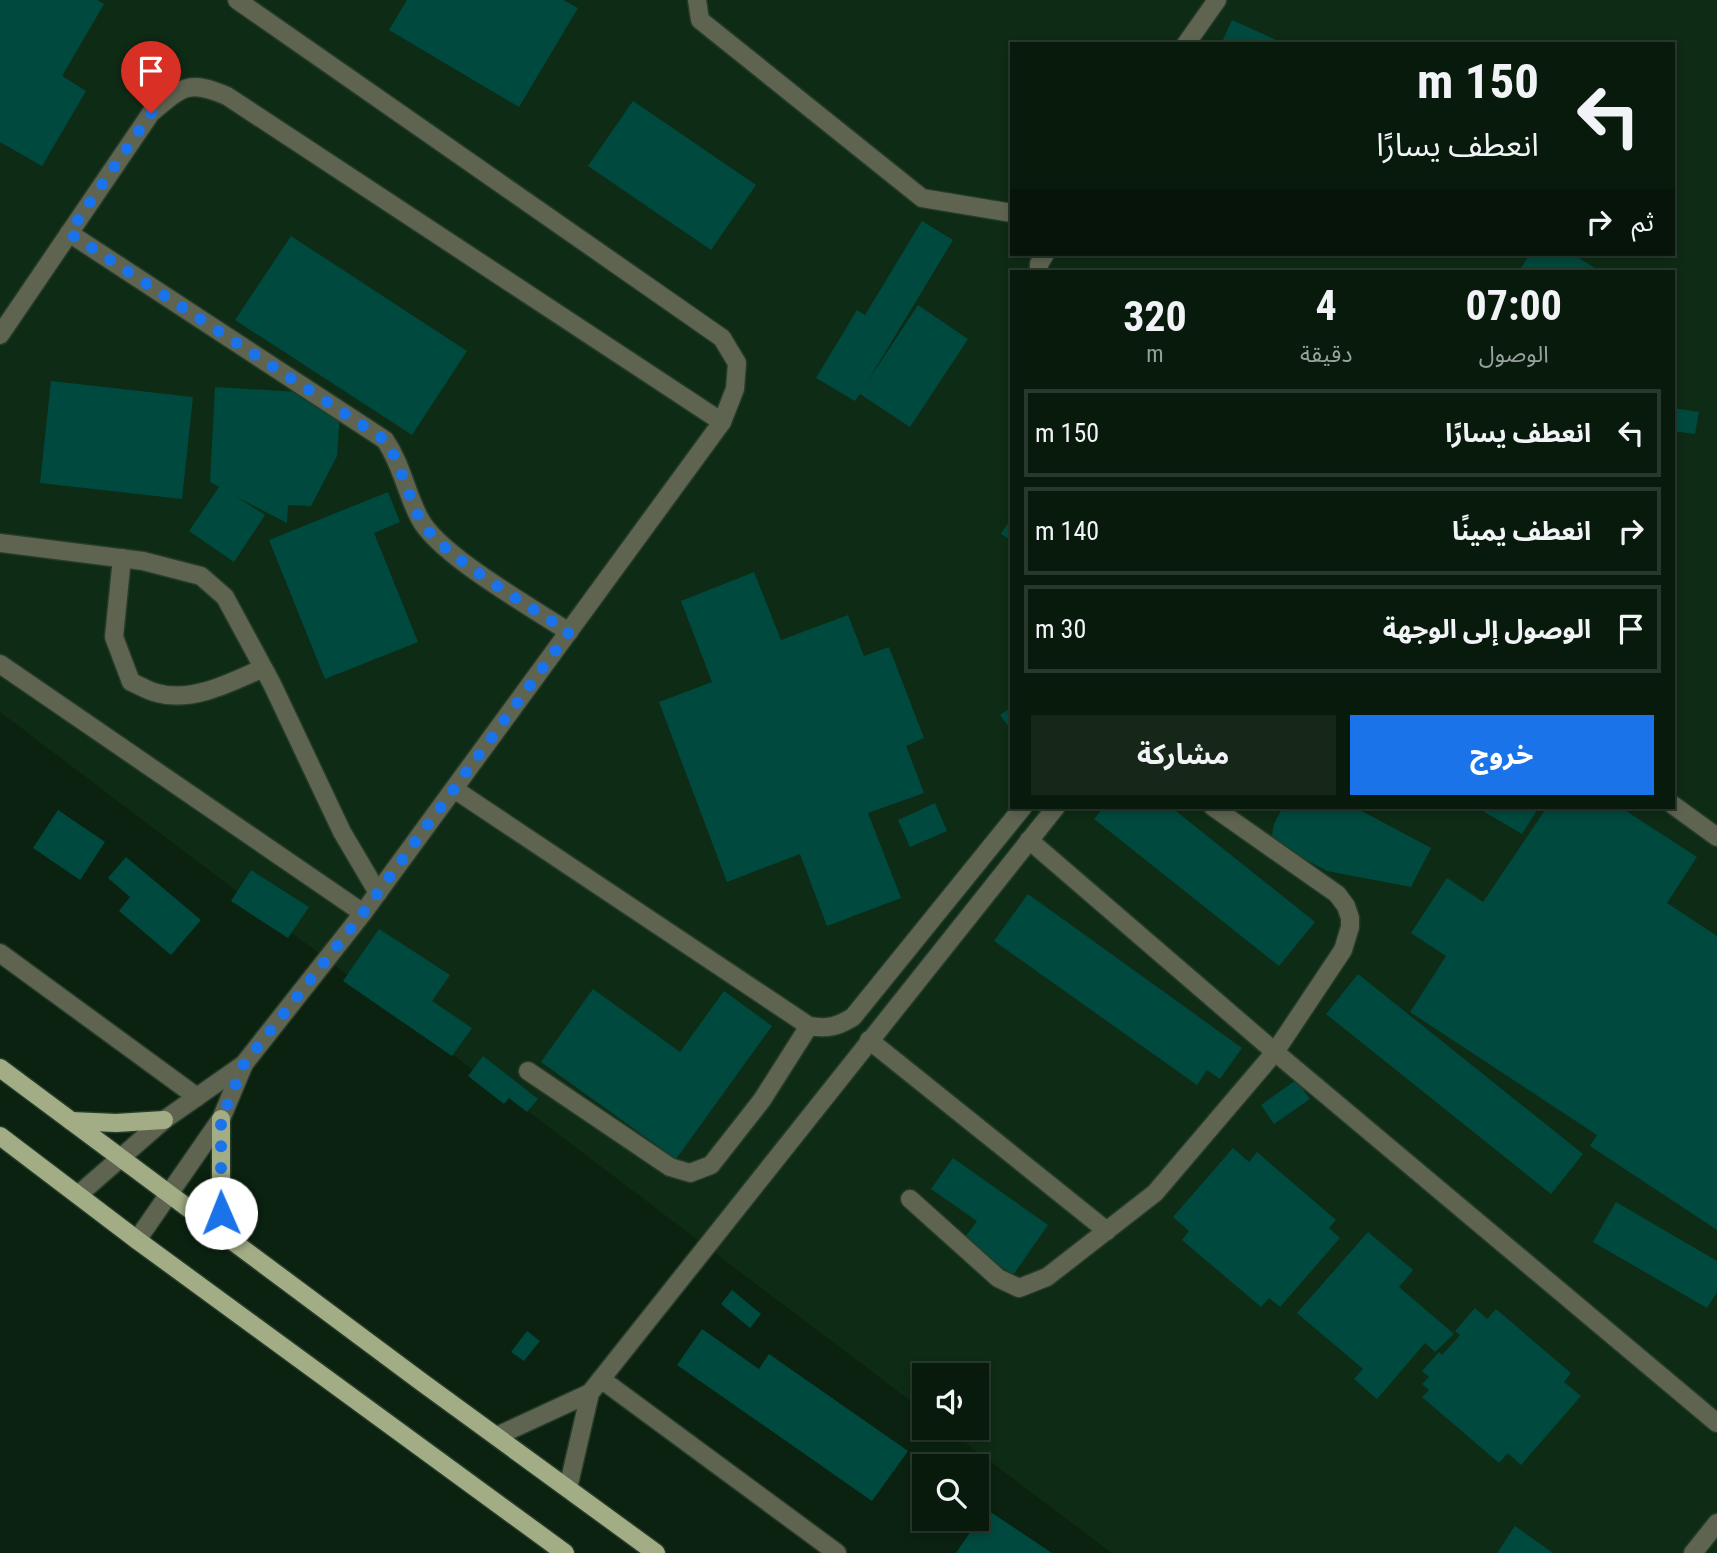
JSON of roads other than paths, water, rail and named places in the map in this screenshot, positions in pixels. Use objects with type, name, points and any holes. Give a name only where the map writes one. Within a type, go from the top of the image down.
[{"type":"main road","points":[[0,1068],[656,1553]]},
{"type":"main road","points":[[221,1119],[222,1234]]},
{"type":"main road","points":[[71,1121],[116,1123],[163,1120]]},
{"type":"main road","points":[[0,1136],[137,1240],[565,1553]]},
{"type":"lane","points":[[137,1240],[221,1119],[244,1064],[378,893],[722,422],[735,389],[737,363],[722,338],[237,0]]},
{"type":"lane","points":[[697,0],[701,20],[922,198],[1010,213]]},
{"type":"lane","points":[[1187,42],[1217,0]]},
{"type":"lane","points":[[0,335],[151,113],[180,89],[204,86],[227,96],[722,422]]},
{"type":"lane","points":[[69,233],[385,440],[395,455],[420,519],[437,541],[569,632]]},
{"type":"lane","points":[[0,543],[143,561],[201,576],[225,597],[263,668],[342,832],[378,893]]},
{"type":"lane","points":[[122,558],[114,637],[131,682],[158,694],[184,694],[218,688],[263,668]]},
{"type":"lane","points":[[0,664],[363,913]]},
{"type":"lane","points":[[454,789],[809,1026],[825,1029],[838,1026],[853,1017],[1021,809]]},
{"type":"lane","points":[[1675,807],[1717,837]]},
{"type":"lane","points":[[568,1488],[596,1386],[1054,809]]},
{"type":"lane","points":[[910,1199],[998,1278],[1019,1288],[1047,1277],[1155,1193],[1275,1052],[1343,950],[1350,918],[1346,906],[1337,894],[1216,809]]},
{"type":"lane","points":[[1029,840],[1275,1052],[1717,1423]]},
{"type":"lane","points":[[0,953],[197,1097]]},
{"type":"lane","points":[[528,1071],[670,1167],[690,1173],[710,1165],[762,1100],[809,1026]]},
{"type":"lane","points":[[869,1040],[1107,1231]]},
{"type":"lane","points":[[78,1195],[163,1120],[244,1064]]},
{"type":"lane","points":[[497,1436],[596,1386]]},
{"type":"lane","points":[[596,1386],[837,1553]]},
{"type":"lane","points":[[1693,1553],[1717,1523]]}]
